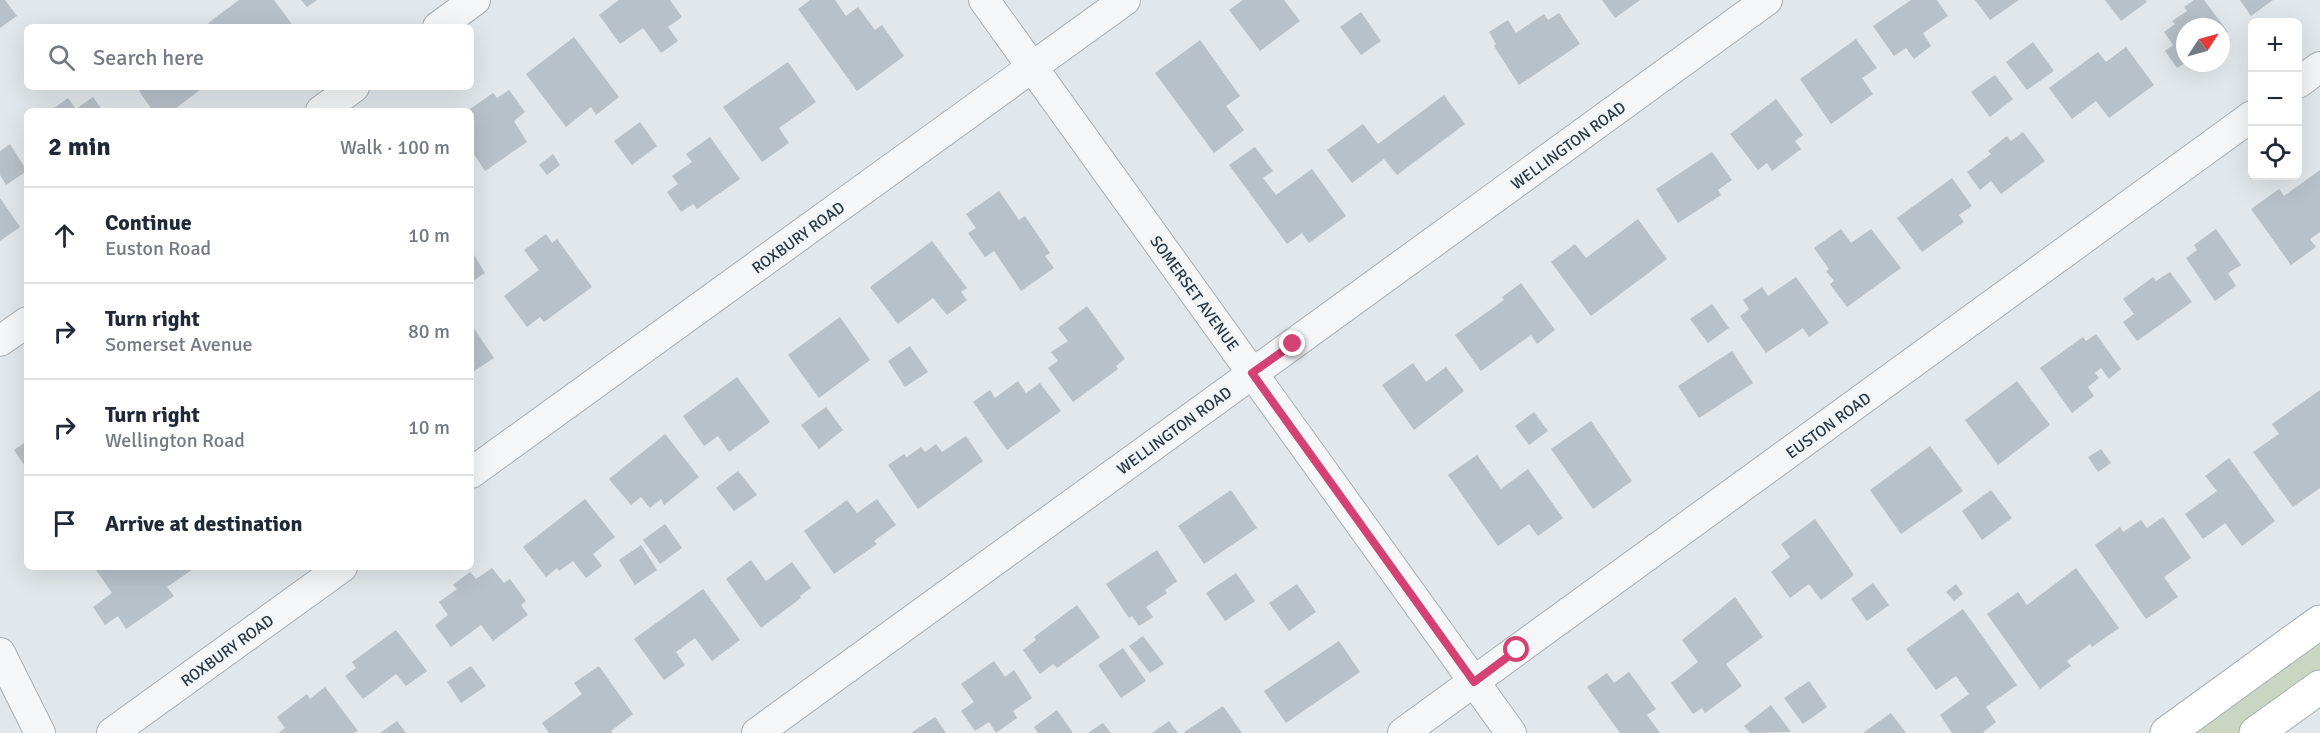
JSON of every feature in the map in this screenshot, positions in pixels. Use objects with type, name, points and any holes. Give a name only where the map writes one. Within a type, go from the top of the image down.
[{"type":"main road","points":[[2167,733],[2320,622]]},
{"type":"main road","points":[[2256,733],[2320,687]]},
{"type":"street","points":[[442,24],[475,0]]},
{"type":"street","name":"SOMERSET AVENUE","points":[[984,0],[1511,733]]},
{"type":"street","name":"ROXBURY ROAD","points":[[474,471],[1125,0]]},
{"type":"street","name":"WELLINGTON ROAD","points":[[757,733],[1767,0]]},
{"type":"street","points":[[2302,81],[2320,67]]},
{"type":"street","points":[[325,108],[350,90]]},
{"type":"street","name":"EUSTON ROAD","points":[[1403,733],[2248,120]]},
{"type":"street","points":[[0,342],[24,324]]},
{"type":"street","name":"ROXBURY ROAD","points":[[112,733],[338,570]]},
{"type":"street","points":[[0,653],[40,733]]},
{"type":"green space","points":[[2320,626],[2320,687],[2256,733],[2172,733]]},
{"type":"building","points":[[0,0],[5,0],[17,16],[0,28]]},
{"type":"building","points":[[239,0],[274,0],[292,24],[209,24]]},
{"type":"building","points":[[301,0],[317,0],[307,7]]},
{"type":"building","points":[[619,0],[670,0],[682,17],[668,27],[678,41],[661,53],[643,28],[620,44],[599,15]]},
{"type":"building","points":[[810,0],[835,0],[846,16],[858,7],[875,30],[882,25],[904,56],[857,91],[798,9]]},
{"type":"building","points":[[1243,0],[1284,0],[1300,21],[1260,51],[1229,10]]},
{"type":"building","points":[[1602,0],[1640,0],[1615,18]]},
{"type":"building","points":[[1911,0],[1937,0],[1948,16],[1923,33],[1931,46],[1914,59],[1906,48],[1894,56],[1873,26]]},
{"type":"building","points":[[1975,0],[2019,0],[1990,20]]},
{"type":"building","points":[[2105,0],[2145,0],[2147,2],[2121,21]]},
{"type":"building","points":[[2194,0],[2204,0],[2218,18],[2176,18],[2187,11],[2184,7]]},
{"type":"building","points":[[2240,0],[2273,0],[2251,16]]},
{"type":"building","points":[[1361,12],[1381,41],[1361,55],[1340,27]]},
{"type":"building","points":[[1559,13],[1580,44],[1519,85],[1494,46],[1496,44],[1489,32],[1508,20],[1516,33],[1544,14],[1548,20]]},
{"type":"building","points":[[2176,18],[2176,67],[2165,51],[2173,45],[2164,32],[2175,24],[2172,21]]},
{"type":"building","points":[[574,37],[619,97],[596,115],[591,107],[566,127],[526,74]]},
{"type":"building","points":[[1856,39],[1877,68],[1862,78],[1873,94],[1831,124],[1800,79]]},
{"type":"building","points":[[1200,40],[1240,96],[1226,106],[1244,130],[1214,153],[1155,73]]},
{"type":"building","points":[[2033,42],[2054,71],[2027,90],[2006,62]]},
{"type":"building","points":[[2126,47],[2154,85],[2109,118],[2096,101],[2072,119],[2049,88],[2098,52],[2106,62]]},
{"type":"building","points":[[788,62],[816,102],[779,128],[789,143],[762,162],[723,107]]},
{"type":"building","points":[[1995,75],[2013,99],[1990,117],[1971,92]]},
{"type":"building","points":[[200,90],[176,108],[151,108],[139,91]]},
{"type":"building","points":[[509,90],[525,112],[514,121],[527,142],[485,171],[474,154],[474,108],[471,108],[493,93],[497,98]]},
{"type":"building","points":[[1444,95],[1465,124],[1397,175],[1384,159],[1352,183],[1327,150],[1363,124],[1378,144]]},
{"type":"building","points":[[93,97],[101,108],[77,108]]},
{"type":"building","points":[[68,98],[75,108],[54,108]]},
{"type":"building","points":[[1776,99],[1803,135],[1795,141],[1801,149],[1772,171],[1767,163],[1758,170],[1730,134]]},
{"type":"building","points":[[640,122],[657,146],[632,165],[614,141]]},
{"type":"building","points":[[2023,132],[2045,161],[2001,194],[1991,181],[1980,190],[1967,172],[1991,154],[1988,151],[2007,136],[2011,141]]},
{"type":"building","points":[[710,137],[740,179],[697,209],[693,204],[681,212],[667,192],[678,184],[672,176],[692,162],[686,154]]},
{"type":"building","points":[[10,144],[24,166],[24,173],[6,185],[0,175],[0,151]]},
{"type":"building","points":[[1255,147],[1273,171],[1263,178],[1276,195],[1312,169],[1346,216],[1309,243],[1302,233],[1287,244],[1229,165]]},
{"type":"building","points":[[1712,152],[1732,180],[1718,190],[1721,195],[1678,223],[1656,189]]},
{"type":"building","points":[[553,154],[560,165],[547,175],[539,165]]},
{"type":"building","points":[[2320,170],[2320,232],[2310,239],[2316,247],[2291,265],[2251,209],[2279,189],[2284,196]]},
{"type":"building","points":[[1952,178],[1972,206],[1959,215],[1964,222],[1922,252],[1897,218]]},
{"type":"building","points":[[999,191],[1019,220],[1025,216],[1050,253],[1045,256],[1054,268],[1021,291],[994,251],[985,257],[968,233],[976,228],[966,214]]},
{"type":"building","points":[[0,198],[20,227],[0,241]]},
{"type":"building","points":[[1638,219],[1667,259],[1591,316],[1551,262],[1575,244],[1586,258]]},
{"type":"building","points":[[1841,229],[1851,243],[1871,229],[1901,268],[1847,307],[1830,284],[1834,281],[1826,271],[1829,269],[1814,248]]},
{"type":"building","points":[[2216,229],[2241,265],[2228,273],[2236,286],[2215,301],[2186,258],[2197,250],[2194,245]]},
{"type":"building","points":[[546,234],[552,243],[557,239],[592,287],[544,322],[540,317],[527,327],[504,296],[539,270],[524,250]]},
{"type":"building","points":[[932,241],[967,288],[961,292],[967,300],[947,315],[933,298],[898,324],[870,287]]},
{"type":"building","points":[[474,255],[485,273],[474,280]]},
{"type":"building","points":[[2170,272],[2192,302],[2137,341],[2123,322],[2134,314],[2123,299],[2153,277],[2156,281]]},
{"type":"building","points":[[1796,277],[1829,323],[1809,337],[1803,328],[1766,353],[1740,316],[1749,309],[1743,300],[1762,287],[1768,296]]},
{"type":"building","points":[[1521,283],[1555,330],[1537,344],[1531,335],[1481,371],[1455,335],[1504,300],[1502,297]]},
{"type":"building","points":[[1712,304],[1729,328],[1708,343],[1690,319]]},
{"type":"building","points":[[1087,306],[1125,359],[1116,366],[1118,369],[1073,402],[1048,368],[1058,361],[1051,352],[1068,341],[1058,328]]},
{"type":"building","points":[[840,317],[870,360],[819,398],[788,355]]},
{"type":"building","points":[[474,328],[494,358],[474,371]]},
{"type":"building","points":[[2096,334],[2121,369],[2109,379],[2101,368],[2095,373],[2099,378],[2088,387],[2094,396],[2072,413],[2040,368],[2083,337],[2086,341]]},
{"type":"building","points":[[910,346],[928,372],[905,387],[888,361]]},
{"type":"building","points":[[1732,351],[1753,383],[1699,418],[1678,386]]},
{"type":"building","points":[[1413,363],[1426,382],[1446,367],[1464,391],[1414,430],[1382,385]]},
{"type":"building","points":[[737,377],[770,422],[729,452],[718,436],[704,446],[683,416]]},
{"type":"building","points":[[1018,381],[1026,393],[1040,383],[1061,411],[1007,450],[973,402],[990,390],[995,398]]},
{"type":"building","points":[[2017,381],[2050,425],[1998,465],[1965,420]]},
{"type":"building","points":[[2320,390],[2320,488],[2293,507],[2253,452],[2279,434],[2272,424]]},
{"type":"building","points":[[826,407],[843,430],[819,449],[801,425]]},
{"type":"building","points":[[1534,412],[1548,431],[1529,445],[1515,426]]},
{"type":"building","points":[[1591,421],[1632,481],[1593,509],[1551,449]]},
{"type":"building","points":[[665,434],[699,477],[664,505],[661,499],[650,508],[641,497],[631,505],[609,479]]},
{"type":"building","points":[[966,436],[983,461],[918,509],[888,465],[904,454],[907,457],[921,447],[925,452],[936,444],[942,452]]},
{"type":"building","points":[[24,443],[24,465],[14,450]]},
{"type":"building","points":[[1930,446],[1963,491],[1901,534],[1870,490]]},
{"type":"building","points":[[2101,449],[2111,463],[2098,472],[2088,457]]},
{"type":"building","points":[[1477,455],[1501,489],[1528,469],[1563,518],[1538,536],[1529,524],[1498,546],[1448,475]]},
{"type":"building","points":[[2229,458],[2275,521],[2242,546],[2225,523],[2203,539],[2185,514],[2217,491],[2205,476]]},
{"type":"building","points":[[738,471],[757,495],[734,511],[716,488]]},
{"type":"building","points":[[1231,490],[1257,528],[1204,564],[1178,526]]},
{"type":"building","points":[[1991,490],[2012,518],[1982,540],[1962,511]]},
{"type":"building","points":[[585,499],[615,537],[593,554],[602,566],[586,578],[573,561],[559,571],[557,568],[546,577],[523,547]]},
{"type":"building","points":[[877,499],[896,525],[874,541],[877,544],[834,574],[804,531],[847,500],[857,513]]},
{"type":"building","points":[[2163,517],[2191,558],[2164,577],[2178,597],[2146,619],[2095,545],[2120,527],[2123,532],[2141,520],[2147,528]]},
{"type":"building","points":[[1815,519],[1854,575],[1821,600],[1809,584],[1790,598],[1771,572],[1790,557],[1781,544]]},
{"type":"building","points":[[665,524],[682,548],[660,564],[643,540]]},
{"type":"building","points":[[641,545],[657,570],[635,585],[619,560]]},
{"type":"building","points":[[1157,550],[1177,581],[1165,590],[1167,593],[1146,607],[1153,617],[1139,626],[1132,616],[1129,618],[1106,584]]},
{"type":"building","points":[[751,560],[766,581],[792,562],[811,588],[761,628],[726,579]]},
{"type":"building","points":[[492,568],[504,583],[510,579],[526,601],[521,605],[528,615],[493,641],[481,625],[451,647],[435,625],[448,615],[439,602],[457,589],[453,585],[470,572],[476,579]]},
{"type":"building","points":[[2076,568],[2119,628],[2092,647],[2090,644],[2067,661],[2071,666],[2040,689],[1987,614],[2018,592],[2027,605]]},
{"type":"building","points":[[96,570],[192,570],[167,587],[174,596],[126,629],[118,616],[105,625],[93,607],[112,593]]},
{"type":"building","points":[[1236,573],[1255,601],[1225,621],[1206,593]]},
{"type":"building","points":[[1873,583],[1889,605],[1867,621],[1851,599]]},
{"type":"building","points":[[1297,584],[1316,612],[1289,631],[1269,603]]},
{"type":"building","points":[[1956,584],[1963,594],[1954,601],[1946,592]]},
{"type":"building","points":[[703,589],[740,640],[712,661],[695,638],[676,652],[685,665],[664,680],[634,639]]},
{"type":"building","points":[[1735,597],[1763,637],[1726,664],[1742,686],[1705,713],[1702,708],[1693,714],[1671,683],[1698,662],[1682,640]]},
{"type":"building","points":[[1077,605],[1100,637],[1057,668],[1053,664],[1040,674],[1023,650],[1036,640],[1034,637]]},
{"type":"building","points":[[1963,609],[2017,685],[1986,707],[1996,722],[1982,733],[1952,733],[1940,715],[1969,694],[1956,676],[1936,690],[1906,649]]},
{"type":"building","points":[[396,630],[427,671],[406,686],[396,674],[363,699],[345,676],[356,668],[352,662]]},
{"type":"building","points":[[1143,636],[1164,664],[1150,673],[1129,646]]},
{"type":"building","points":[[1339,641],[1360,672],[1286,723],[1264,691]]},
{"type":"building","points":[[1123,648],[1146,681],[1121,698],[1098,665]]},
{"type":"building","points":[[994,661],[1005,677],[1014,670],[1032,698],[1013,711],[1017,718],[996,733],[989,722],[975,731],[961,711],[974,702],[961,684]]},
{"type":"building","points":[[471,666],[486,686],[461,703],[447,682]]},
{"type":"building","points":[[599,666],[633,714],[611,731],[612,733],[549,733],[542,723],[582,694],[574,683]]},
{"type":"building","points":[[1629,672],[1656,709],[1647,715],[1660,733],[1620,733],[1587,687],[1607,673],[1614,683]]},
{"type":"building","points":[[1809,681],[1827,707],[1803,724],[1784,698]]},
{"type":"building","points":[[325,687],[358,731],[354,733],[278,733],[285,728],[277,717],[307,694],[310,699]]},
{"type":"building","points":[[1771,705],[1791,732],[1750,733],[1744,726]]},
{"type":"building","points":[[1223,706],[1242,733],[1183,733]]},
{"type":"building","points":[[1057,710],[1073,733],[1038,733],[1034,727]]},
{"type":"building","points":[[1891,713],[1906,733],[1863,733]]},
{"type":"building","points":[[935,717],[946,733],[911,733]]},
{"type":"building","points":[[397,721],[406,733],[380,733]]},
{"type":"building","points":[[1169,721],[1178,733],[1152,733]]},
{"type":"building","points":[[1103,723],[1111,733],[1088,733]]},
{"type":"route","points":[[1293,344],[1252,373],[1474,682],[1517,650]]}]
